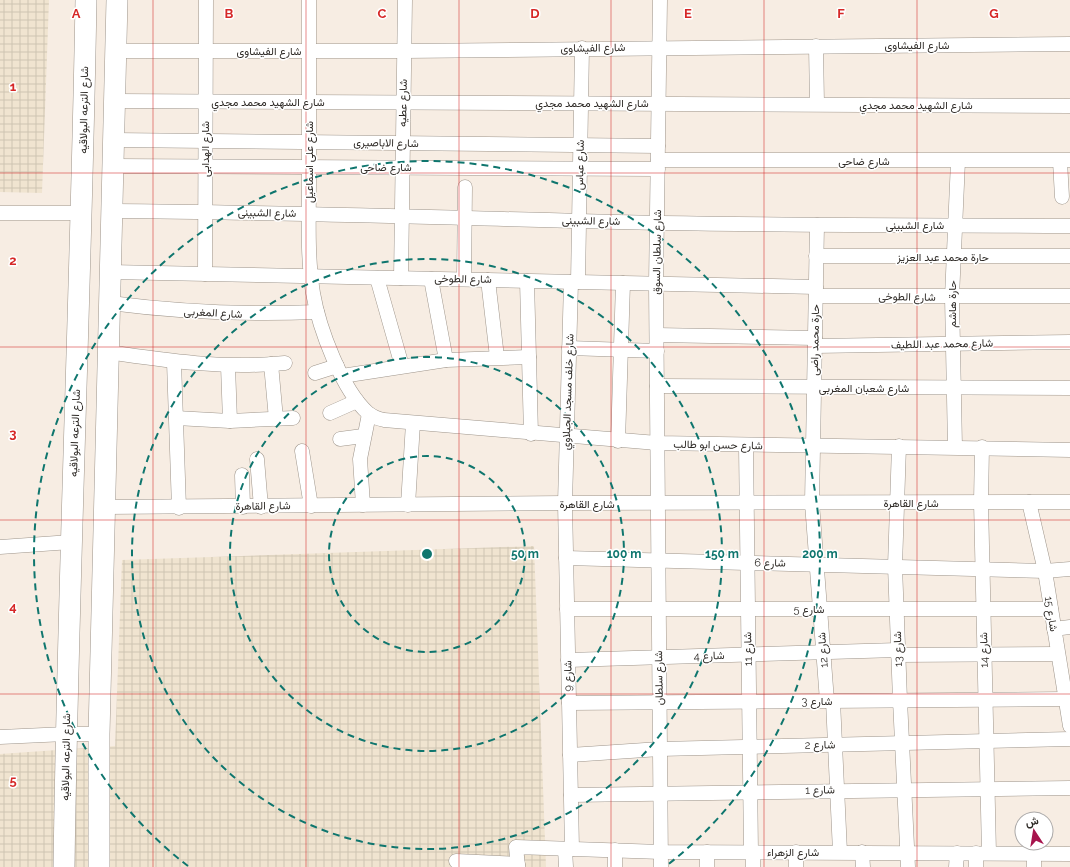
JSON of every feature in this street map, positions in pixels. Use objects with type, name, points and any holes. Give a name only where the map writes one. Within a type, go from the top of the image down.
[{"type":"street","name":"شارع الترعه البولاقيه","points":[[64,867],[71,542],[82,213],[86,0]]},
{"type":"street","points":[[99,867],[99,734],[117,51],[117,0]]},
{"type":"street","name":"شارع الهدابى","points":[[205,274],[206,0]]},
{"type":"street","name":"شارع على اسماعيل","points":[[309,0],[309,213],[311,276],[317,312],[323,334],[340,371],[357,401],[369,414]]},
{"type":"street","name":"شارع عطيه","points":[[401,278],[404,0]]},
{"type":"street","name":"شارع سلطان السوق","points":[[658,504],[656,284],[660,0]]},
{"type":"street","name":"شارع الفيشاوى","points":[[117,51],[404,51],[1070,44]]},
{"type":"street","points":[[816,46],[817,104]]},
{"type":"street","name":"شارع عباس","points":[[575,282],[579,221],[582,48]]},
{"type":"street","name":"شارع الشهيد محمد مجدي","points":[[115,101],[1070,106]]},
{"type":"street","name":"شارع الاباصيرى","points":[[114,140],[580,145],[658,158]]},
{"type":"street","name":"شارع ضاحى","points":[[113,166],[580,168],[658,158],[958,161],[1065,160]]},
{"type":"street","points":[[1062,197],[1065,160]]},
{"type":"street","name":"حارة هاشم","points":[[955,447],[952,298],[958,161]]},
{"type":"street","points":[[464,280],[465,187]]},
{"type":"street","name":"شارع الشبينى","points":[[112,212],[309,213],[464,216],[579,221],[817,225],[1070,226]]},
{"type":"street","points":[[0,213],[82,213]]},
{"type":"street","name":"حارة محمد راضى","points":[[812,503],[817,225]]},
{"type":"street","name":"حارة محمد عبد العزيز","points":[[816,256],[1070,256]]},
{"type":"street","name":"شارع الطوخى","points":[[110,272],[656,284],[952,298],[1070,296]]},
{"type":"street","points":[[377,278],[402,366]]},
{"type":"street","points":[[431,279],[446,360]]},
{"type":"street","points":[[488,280],[497,357]]},
{"type":"street","points":[[528,281],[531,434]]},
{"type":"street","name":"شارع خلف مسجد الجبلاوي","points":[[565,503],[569,348],[575,282]]},
{"type":"street","points":[[618,441],[623,283]]},
{"type":"street","name":"شارع المغربى","points":[[110,303],[210,313],[261,314],[317,312]]},
{"type":"street","name":"شارع محمد عبد اللطيف","points":[[657,335],[815,342],[952,344],[1070,342]]},
{"type":"street","points":[[569,348],[657,351]]},
{"type":"street","points":[[108,352],[174,362],[228,366],[278,364],[276,419]]},
{"type":"street","points":[[315,373],[402,366],[446,360],[529,357]]},
{"type":"street","points":[[174,362],[179,508]]},
{"type":"street","points":[[228,366],[230,421]]},
{"type":"street","name":"شارع شعبان المغربى","points":[[657,386],[814,388],[1070,388]]},
{"type":"street","points":[[330,413],[357,401]]},
{"type":"street","points":[[363,505],[360,482],[363,436],[369,414]]},
{"type":"street","name":"شارع حسن ابو طالب","points":[[369,414],[384,420],[618,441],[746,446],[982,447],[1070,450]]},
{"type":"street","points":[[176,418],[230,421],[293,418]]},
{"type":"street","points":[[408,505],[413,423]]},
{"type":"street","points":[[340,439],[363,436]]},
{"type":"street","name":"شارع 11","points":[[746,446],[745,503],[750,791],[753,867]]},
{"type":"street","name":"شارع 13","points":[[899,446],[895,566],[901,743],[908,867]]},
{"type":"street","name":"شارع 14","points":[[980,858],[987,789],[981,502],[982,447]]},
{"type":"street","points":[[302,450],[311,506]]},
{"type":"street","points":[[257,459],[261,506]]},
{"type":"street","points":[[242,475],[243,507]]},
{"type":"street","name":"شارع 15","points":[[1030,502],[1044,571],[1058,654],[1066,682],[1065,699],[1070,726]]},
{"type":"street","name":"شارع القاهرة","points":[[105,507],[179,508],[565,503],[1070,502]]},
{"type":"street","name":"شارع 9","points":[[565,503],[570,755],[570,795],[566,867]]},
{"type":"street","name":"شارع 12","points":[[812,503],[824,652],[835,745],[840,852]]},
{"type":"street","name":"شارع سلطان","points":[[658,504],[661,867]]},
{"type":"street","points":[[0,547],[71,542]]},
{"type":"street","name":"شارع 6","points":[[566,558],[1044,571],[1070,569]]},
{"type":"street","name":"شارع 5","points":[[567,609],[1051,609]]},
{"type":"street","points":[[1054,629],[1070,627]]},
{"type":"street","name":"شارع 4","points":[[568,660],[824,652],[1058,654]]},
{"type":"street","name":"شارع 3","points":[[569,703],[1065,699]]},
{"type":"street","points":[[0,737],[99,734]]},
{"type":"street","name":"شارع 2","points":[[570,755],[660,749],[1070,739]]},
{"type":"street","name":"شارع 1","points":[[570,795],[660,792],[1070,788]]},
{"type":"street","name":"شارع الزهراء","points":[[518,865],[516,847],[661,852],[908,852],[957,860],[980,858],[1034,861],[1070,854]]},
{"type":"street","points":[[615,850],[615,867]]},
{"type":"street","points":[[707,852],[707,867]]},
{"type":"street","points":[[796,852],[796,867]]},
{"type":"street","points":[[862,852],[862,867]]},
{"type":"street","points":[[456,861],[518,865]]},
{"type":"shaded area","points":[[0,0],[49,0],[42,193],[0,192]]},
{"type":"shaded area","points":[[534,546],[546,867],[0,867],[0,754],[115,746],[122,560]]}]
